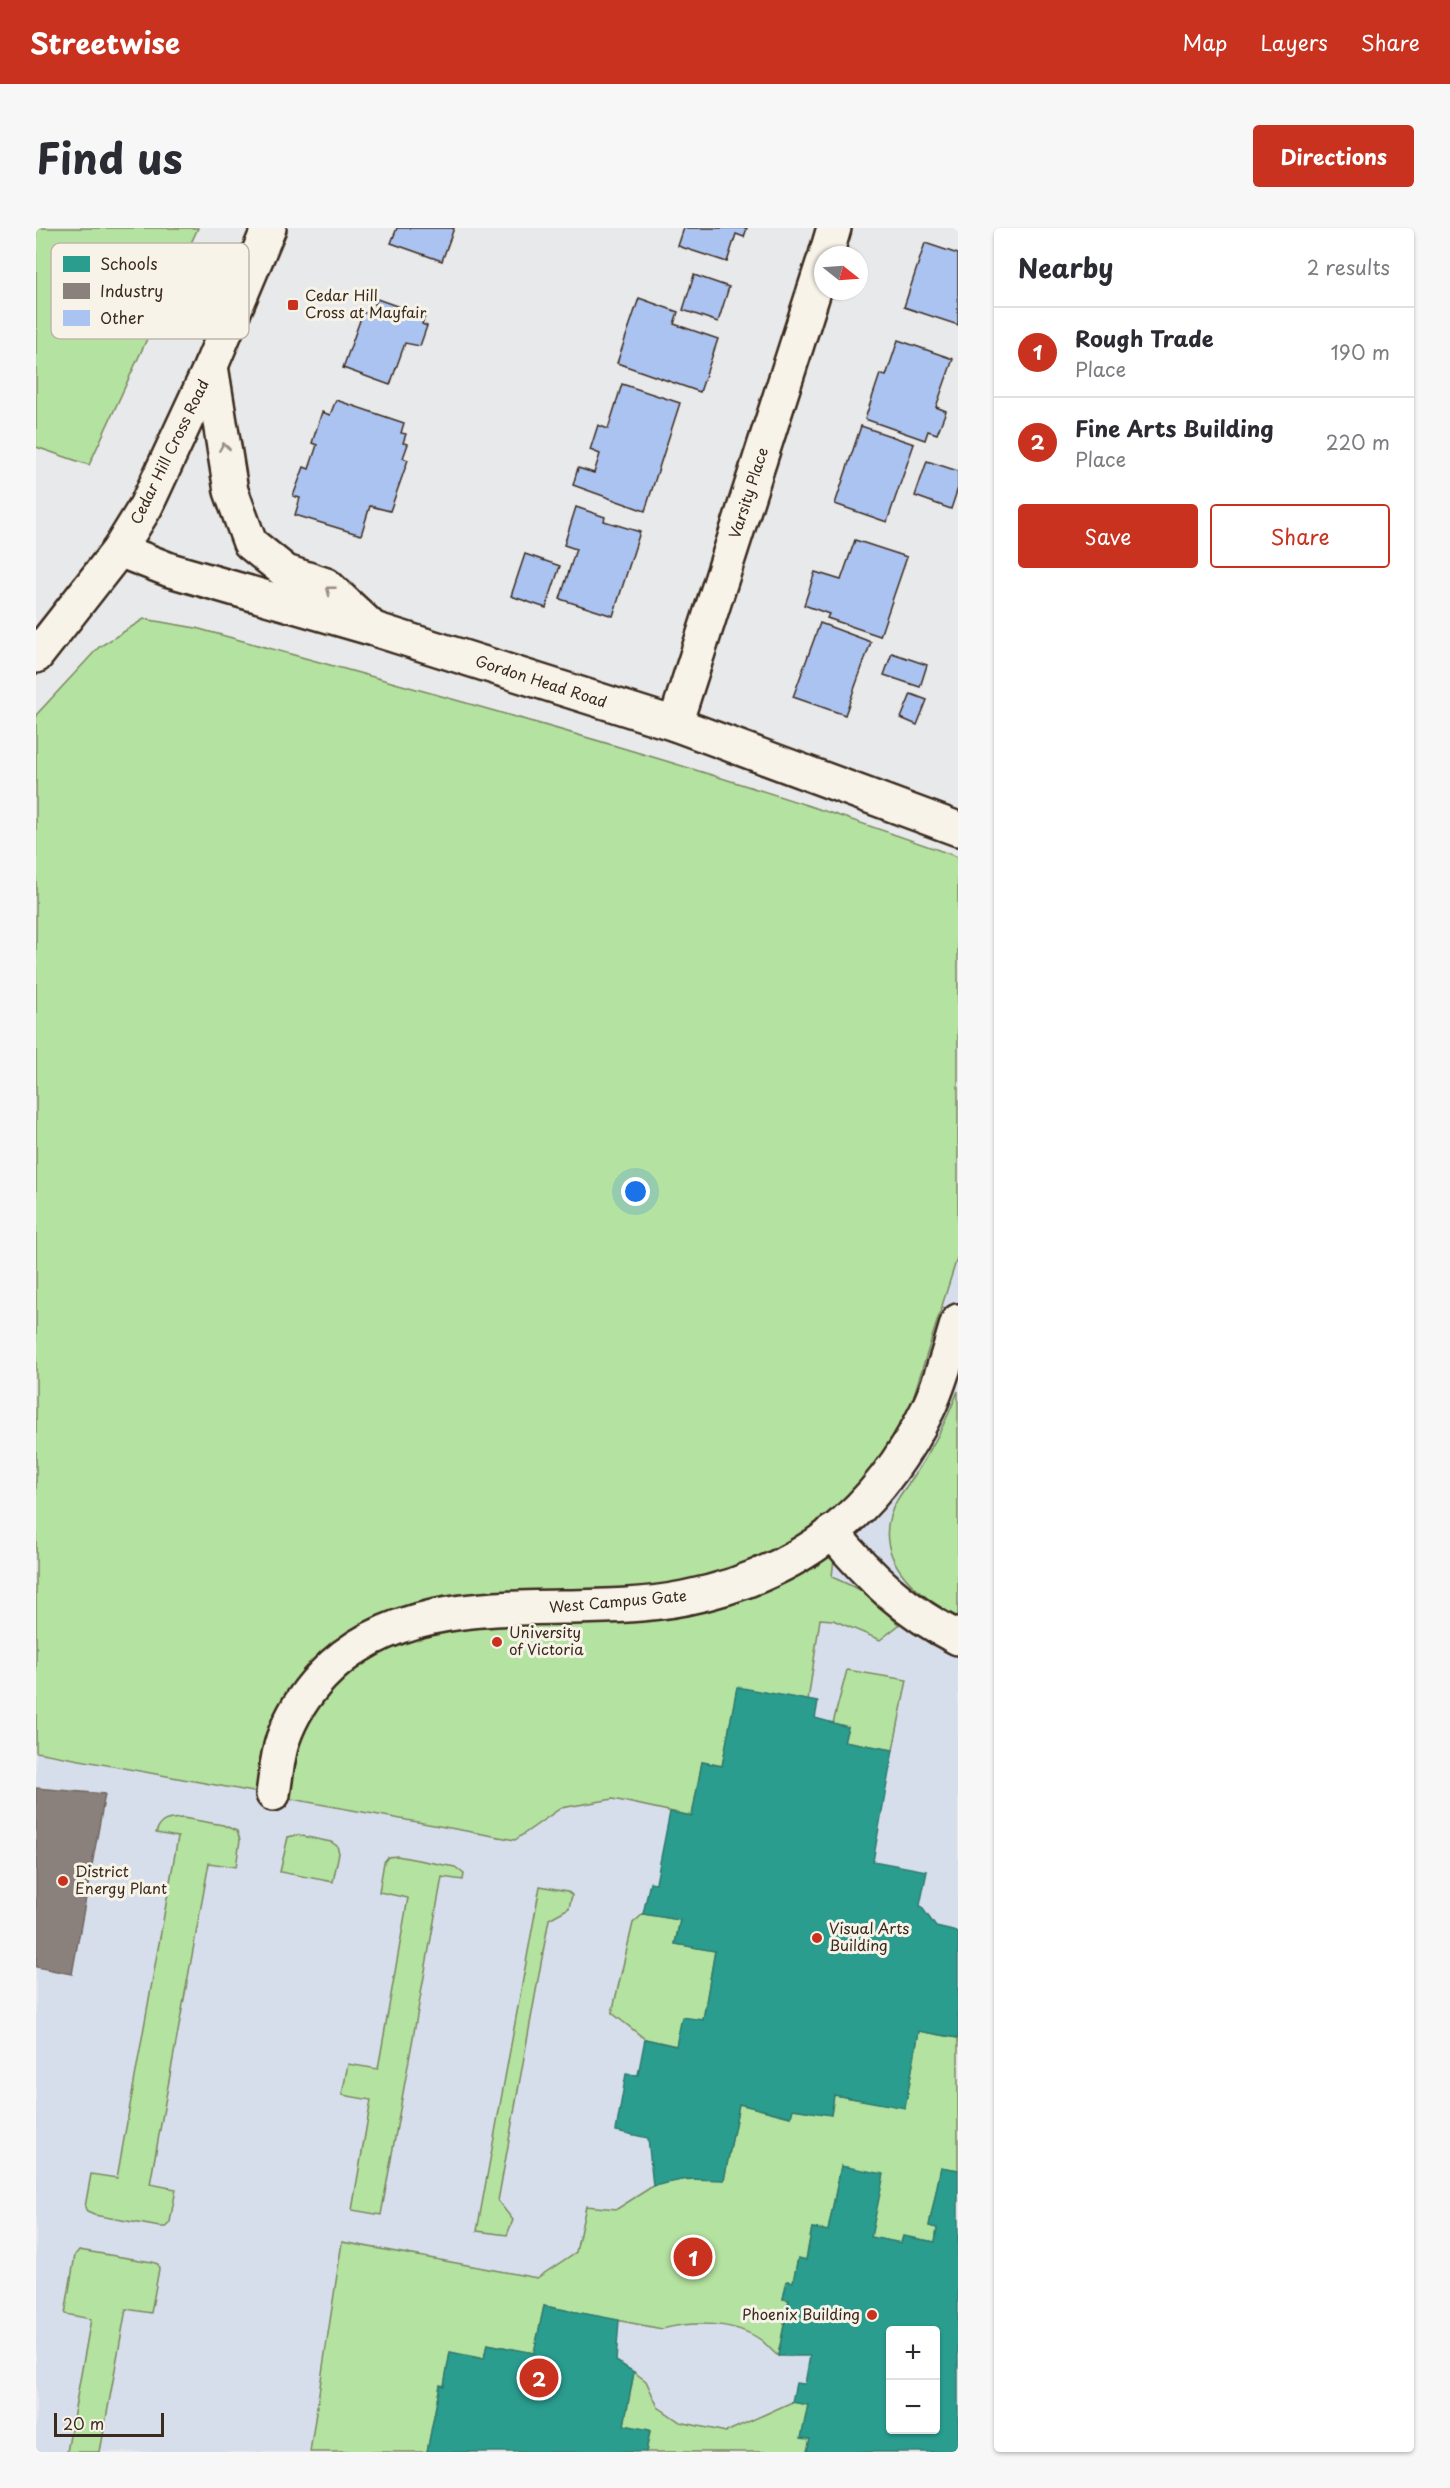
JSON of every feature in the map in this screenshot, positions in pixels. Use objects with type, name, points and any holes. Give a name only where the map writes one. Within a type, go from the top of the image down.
[{"type":"street","name":"Cedar Hill Cross Road","points":[[249,276],[269,228]]},
{"type":"street","points":[[828,246],[834,228]]},
{"type":"street","name":"Varsity Place","points":[[675,724],[814,291]]},
{"type":"street","name":"Cedar Hill Cross Road","points":[[36,656],[119,550],[146,506],[222,339]]},
{"type":"street","points":[[211,366],[231,491],[250,543],[286,572],[326,585],[374,629]]},
{"type":"street","name":"Gordon Head Road","points":[[119,550],[170,570],[374,629],[675,724],[958,829]]},
{"type":"street","name":"West Campus Gate","points":[[273,1794],[283,1740],[295,1712],[312,1687],[333,1664],[356,1646],[382,1632],[410,1621],[461,1612],[595,1606],[682,1599],[723,1589],[762,1574],[798,1555],[832,1532],[862,1505],[890,1473],[910,1442],[929,1408],[958,1321]]},
{"type":"street","points":[[832,1532],[868,1574],[930,1624],[958,1638]]},
{"type":"shaded area","name":"University of Victoria","points":[[36,876],[958,954],[958,2452],[36,2452]]},
{"type":"green space","points":[[36,228],[198,228],[191,243],[51,243],[51,339],[147,339],[89,465],[36,447]]},
{"type":"green space","points":[[144,619],[196,628],[580,735],[770,793],[958,857],[958,1255],[907,1417],[870,1476],[839,1510],[832,1577],[865,1592],[899,1625],[880,1640],[833,1620],[820,1619],[808,1701],[737,1688],[722,1766],[702,1762],[692,1816],[613,1799],[561,1808],[515,1840],[36,1752],[36,715],[99,647]]},
{"type":"green space","points":[[958,1391],[958,1617],[930,1600],[905,1577],[896,1564],[887,1533],[895,1504],[934,1443]]},
{"type":"green space","points":[[847,1670],[907,1680],[893,1750],[844,1741],[848,1727],[833,1723]]},
{"type":"green space","points":[[183,1818],[223,1825],[237,1831],[240,1840],[236,1867],[209,1863],[150,2184],[176,2189],[170,2222],[166,2227],[160,2227],[94,2215],[87,2212],[85,2207],[91,2174],[117,2178],[178,1837],[156,1833],[163,1822]]},
{"type":"green space","points":[[297,1835],[331,1842],[337,1846],[339,1853],[333,1882],[280,1872],[288,1837]]},
{"type":"green space","points":[[397,1856],[455,1867],[464,1874],[463,1880],[442,1877],[381,2215],[352,2210],[371,2100],[342,2095],[348,2064],[378,2069],[408,1898],[379,1892],[384,1862],[388,1857]]},
{"type":"green space","points":[[540,1886],[567,1891],[572,1895],[569,1908],[549,1919],[498,2201],[513,2220],[507,2235],[477,2231]]},
{"type":"green space","points":[[643,1914],[680,1920],[675,1944],[715,1951],[703,2020],[676,2046],[645,2039],[612,2013],[633,1923]]},
{"type":"green space","points":[[919,2031],[958,2038],[958,2170],[941,2167],[929,2226],[937,2228],[935,2242],[903,2236],[901,2243],[871,2237],[841,2166],[828,2231],[812,2228],[806,2260],[798,2258],[793,2282],[787,2281],[783,2299],[789,2300],[778,2356],[761,2340],[738,2329],[725,2326],[699,2324],[662,2329],[544,2306],[534,2353],[487,2344],[484,2359],[450,2353],[444,2386],[440,2386],[427,2452],[310,2452],[342,2242],[537,2278],[576,2252],[586,2206],[617,2209],[653,2186],[670,2181],[708,2178],[724,2180],[739,2104],[790,2117],[793,2109],[831,2115],[834,2095],[905,2107]]},
{"type":"green space","points":[[79,2250],[152,2262],[158,2264],[159,2269],[151,2313],[126,2309],[100,2452],[67,2452],[91,2319],[65,2314],[75,2255]]},
{"type":"green space","points":[[634,2372],[646,2381],[658,2407],[680,2422],[726,2432],[792,2402],[808,2405],[802,2438],[810,2439],[807,2452],[646,2452],[650,2431],[624,2425]]},
{"type":"building: Schools","name":"Visual Arts Building","points":[[737,1687],[818,1702],[815,1718],[848,1727],[844,1741],[893,1750],[873,1861],[927,1871],[920,1905],[936,1927],[958,1932],[958,2038],[919,2031],[905,2108],[834,2095],[831,2115],[793,2109],[791,2117],[739,2104],[724,2180],[686,2179],[653,2186],[648,2138],[616,2131],[626,2074],[638,2075],[645,2039],[676,2046],[682,2017],[703,2020],[715,1951],[675,1944],[680,1920],[643,1914],[650,1882],[656,1883],[670,1812],[692,1816],[702,1762],[722,1766]]},
{"type":"building: Schools","name":"Phoenix Building","points":[[841,2166],[884,2174],[871,2237],[901,2243],[903,2236],[935,2242],[937,2228],[929,2226],[941,2167],[958,2170],[958,2452],[807,2452],[810,2439],[801,2438],[808,2405],[792,2402],[796,2383],[805,2384],[810,2356],[778,2356],[789,2300],[783,2299],[787,2281],[793,2282],[798,2258],[806,2260],[812,2228],[828,2231]]},
{"type":"building: Schools","points":[[544,2306],[619,2320],[616,2361],[634,2372],[624,2425],[650,2430],[646,2452],[427,2452],[440,2385],[444,2386],[450,2352],[484,2359],[487,2344],[534,2353]]},
{"type":"building: Industry","name":"District Energy Plant","points":[[36,1788],[105,1794],[72,1974],[36,1967]]},
{"type":"building: Other","points":[[397,228],[454,228],[442,261],[391,243]]},
{"type":"building: Other","points":[[684,228],[747,228],[744,237],[736,234],[727,262],[678,246]]},
{"type":"building: Other","points":[[925,243],[958,254],[958,325],[904,307]]},
{"type":"building: Other","points":[[694,275],[729,287],[718,322],[683,310]]},
{"type":"building: Other","points":[[639,298],[678,312],[674,324],[718,339],[700,392],[617,363]]},
{"type":"building: Other","points":[[377,299],[425,316],[422,324],[427,326],[420,346],[405,343],[390,385],[343,368],[363,312],[371,315]]},
{"type":"building: Other","points":[[898,340],[953,359],[936,407],[946,411],[937,434],[928,431],[925,440],[865,419],[880,374],[886,376]]},
{"type":"building: Other","points":[[622,384],[680,403],[645,511],[573,485],[578,468],[594,473],[600,454],[590,450],[598,425],[608,429]]},
{"type":"building: Other","points":[[336,400],[404,423],[401,433],[406,434],[403,443],[408,444],[403,458],[408,460],[390,511],[370,506],[361,535],[295,515],[300,498],[293,496],[304,467],[309,469],[317,445],[312,443],[322,412],[330,415]]},
{"type":"building: Other","points":[[861,426],[914,444],[887,522],[835,504]]},
{"type":"building: Other","points":[[927,461],[958,471],[958,488],[951,509],[915,496]]},
{"type":"building: Other","points":[[576,507],[605,517],[604,521],[640,532],[613,616],[560,599],[576,549],[564,545]]},
{"type":"building: Other","points":[[855,540],[907,557],[880,636],[827,618],[829,614],[804,605],[815,572],[841,580]]},
{"type":"building: Other","points":[[525,554],[560,566],[546,608],[511,596]]},
{"type":"building: Other","points":[[820,623],[871,642],[845,715],[793,697]]},
{"type":"building: Other","points":[[892,653],[927,665],[920,687],[884,675]]},
{"type":"building: Other","points":[[911,694],[927,700],[917,725],[901,718]]},
{"type":"place","name":"Cedar Hill Cross at Mayfair","points":[[293,305]]},
{"type":"place","name":"University of Victoria","points":[[497,1642]]},
{"type":"place","name":"District Energy Plant","points":[[63,1881]]},
{"type":"place","name":"Visual Arts Building","points":[[817,1938]]},
{"type":"place","name":"Rough Trade","points":[[693,2257]]},
{"type":"place","name":"Phoenix Building","points":[[872,2315]]},
{"type":"place","name":"Fine Arts Building","points":[[539,2378]]}]
